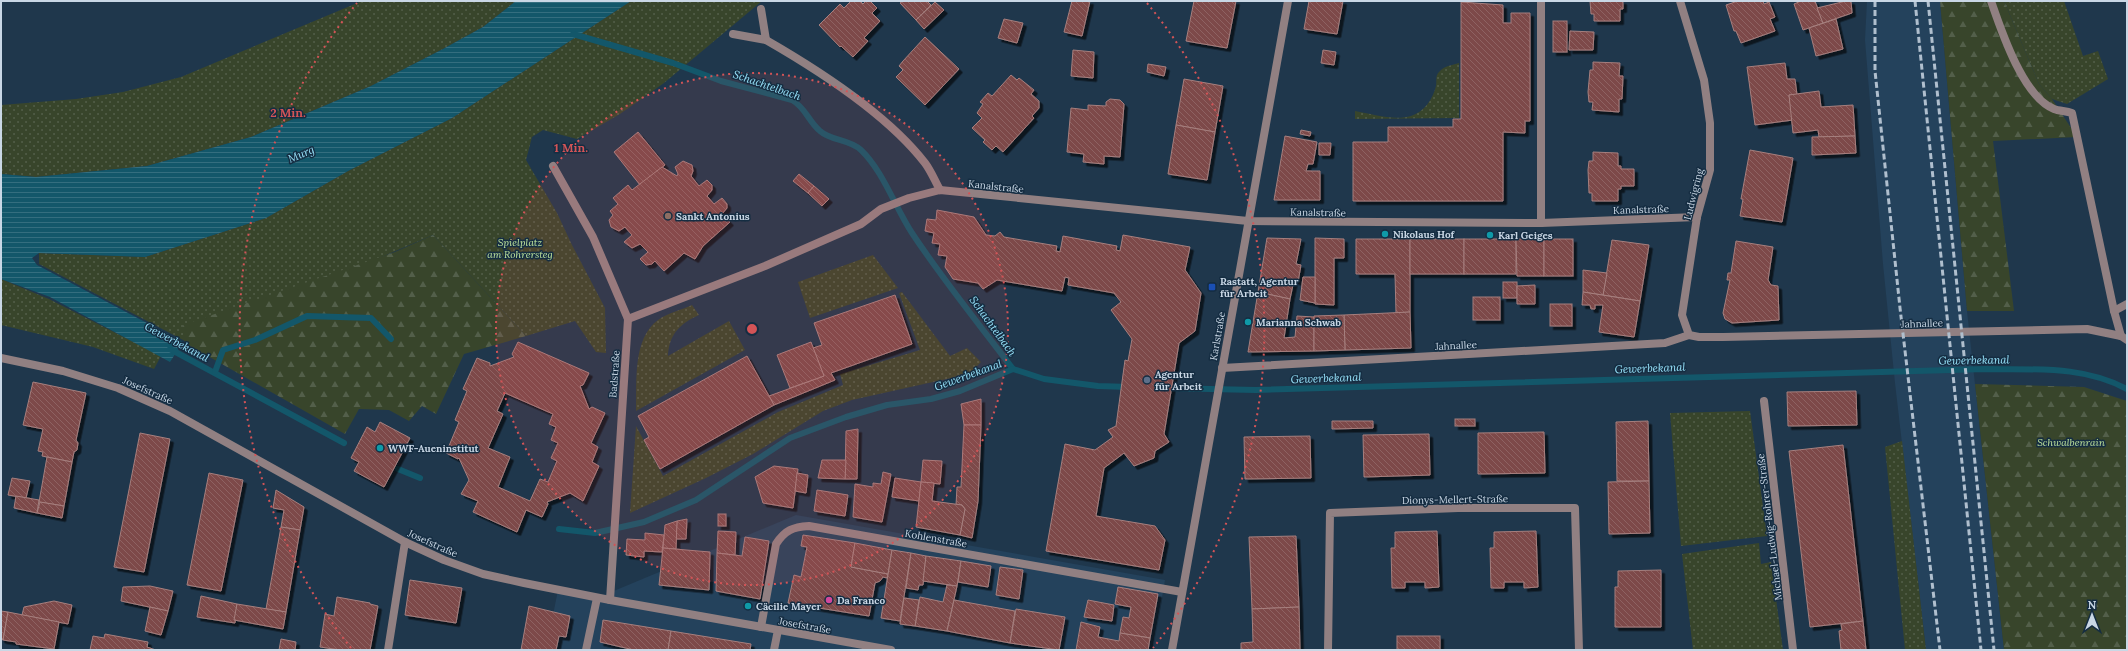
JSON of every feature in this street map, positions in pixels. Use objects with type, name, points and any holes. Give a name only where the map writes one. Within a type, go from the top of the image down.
[{"type":"street","name":"Karlstraße","points":[[1172,650],[1288,1]]},
{"type":"street","points":[[1541,223],[1542,1]]},
{"type":"street","name":"Ludwigring","points":[[1680,1],[1704,80],[1710,123],[1710,170],[1697,217],[1682,315],[1689,335]]},
{"type":"street","name":"Jahnallee","points":[[1991,1],[2000,26],[2024,79],[2037,97],[2053,109],[2072,112],[2114,311],[2124,338]]},
{"type":"street","points":[[761,9],[766,40]]},
{"type":"street","points":[[733,34],[766,40],[804,62],[841,88],[900,136],[925,164],[940,190]]},
{"type":"street","name":"Badstraße","points":[[553,166],[593,237],[628,319],[610,600]]},
{"type":"street","name":"Kanalstraße","points":[[628,319],[765,266],[860,224],[881,209],[909,198],[940,190],[1248,221],[1541,223],[1697,217]]},
{"type":"street","points":[[2114,311],[2127,304]]},
{"type":"street","name":"Jahnallee","points":[[1222,368],[1666,343],[1689,335],[1723,337],[2087,329],[2124,338]]},
{"type":"street","name":"Josefstraße","points":[[1,358],[63,371],[118,388],[170,411],[406,542],[444,560],[483,574],[597,598],[891,650]]},
{"type":"street","name":"Michael-Ludwig-Rohrer-Straße","points":[[1764,401],[1793,650]]},
{"type":"street","name":"Dionys-Mellert-Straße","points":[[1328,650],[1330,513],[1458,508],[1575,508],[1579,650]]},
{"type":"street","name":"Kohlenstraße","points":[[761,627],[776,544],[783,534],[795,527],[809,526],[1182,592]]},
{"type":"street","points":[[388,650],[406,542]]},
{"type":"street","points":[[586,650],[597,598]]},
{"type":"street","points":[[774,650],[778,630]]},
{"type":"shaded area","points":[[1867,1],[1940,1],[1967,311],[2004,650],[1926,650],[1895,383],[1883,264],[1865,40]]},
{"type":"shaded area","points":[[796,515],[1165,580],[1153,650],[546,650],[558,590],[597,598]]},
{"type":"green space","points":[[362,1],[516,1],[483,27],[371,86],[251,137],[147,166],[36,177],[1,174],[1,105],[76,99],[123,92],[181,77]]},
{"type":"green space","name":"Spielplatz am Rohrersteg","points":[[631,1],[762,1],[664,83],[620,114],[577,139],[543,130],[532,137],[526,160],[557,213],[605,308],[606,353],[596,352],[575,321],[526,336],[433,235],[185,341],[39,264],[39,253],[145,257],[266,218],[348,171],[452,118]]},
{"type":"green space","points":[[1940,1],[2004,1],[2039,84],[2052,99],[2077,137],[1993,141],[2014,311],[1967,311]]},
{"type":"green space","points":[[2004,1],[2064,1],[2083,56],[2098,51],[2108,79],[2067,104],[2052,99],[2039,84]]},
{"type":"green space","points":[[1459,63],[1459,118],[1355,119],[1355,111],[1397,118],[1416,114],[1424,108],[1435,91],[1439,72],[1446,67]]},
{"type":"green space","points":[[433,235],[526,336],[464,354],[436,414],[422,406],[409,421],[389,410],[359,409],[345,434],[185,343],[183,325],[395,252]]},
{"type":"green space","points":[[873,255],[898,288],[810,318],[798,282]]},
{"type":"green space","points":[[1,279],[49,299],[161,356],[154,369],[93,347],[1,325]]},
{"type":"green space","points":[[902,292],[950,356],[967,348],[981,362],[972,371],[951,378],[852,400],[823,411],[753,454],[706,478],[630,513],[636,426],[663,476],[778,412],[843,385],[840,374],[920,350],[899,293]]},
{"type":"green space","points":[[692,305],[699,315],[686,322],[676,331],[670,342],[668,356],[729,321],[745,350],[636,411],[638,362],[644,338],[650,328],[658,320],[666,315]]},
{"type":"green space","name":"Schwalbenrain","points":[[1975,384],[2084,387],[2127,401],[2127,650],[2004,650]]},
{"type":"green space","points":[[1750,411],[1767,536],[1681,546],[1670,413]]},
{"type":"green space","points":[[1902,441],[1926,650],[1905,650],[1885,447]]},
{"type":"green space","points":[[1759,543],[1761,564],[1771,562],[1783,650],[1693,650],[1682,554]]},
{"type":"water","name":"Murg","points":[[516,1],[631,1],[452,118],[348,171],[266,218],[145,257],[39,253],[32,258],[37,265],[183,342],[170,362],[50,297],[1,279],[1,174],[36,177],[147,166],[251,137],[371,86],[483,27]]},
{"type":"building","points":[[851,1],[860,1],[863,4],[866,1],[870,1],[877,8],[872,13],[880,21],[864,38],[868,41],[853,57],[841,46],[840,47],[819,25],[840,4],[844,8]]},
{"type":"building","points":[[903,1],[927,1],[931,5],[916,20],[900,3]]},
{"type":"building","points":[[1072,1],[1090,1],[1082,36],[1064,32]]},
{"type":"building","points":[[1194,1],[1236,1],[1227,48],[1186,41]]},
{"type":"building","points":[[1309,1],[1343,1],[1337,34],[1304,29]]},
{"type":"building","points":[[1590,1],[1623,1],[1623,9],[1620,9],[1620,21],[1594,21],[1594,14],[1591,14]]},
{"type":"building","points":[[1738,1],[1763,1],[1764,4],[1769,2],[1775,17],[1770,19],[1775,31],[1741,43],[1736,31],[1734,31],[1726,5]]},
{"type":"building","points":[[1801,1],[1815,1],[1823,23],[1803,30],[1794,4]]},
{"type":"building","points":[[1851,1],[1852,13],[1823,23],[1817,8]]},
{"type":"building","points":[[935,2],[944,10],[924,29],[916,20]]},
{"type":"building","points":[[1461,2],[1503,5],[1503,23],[1511,23],[1511,13],[1530,13],[1530,121],[1525,121],[1525,133],[1503,132],[1503,201],[1353,201],[1353,142],[1388,142],[1388,127],[1453,127],[1453,119],[1461,119]]},
{"type":"building","points":[[1004,19],[1023,23],[1017,43],[998,38]]},
{"type":"building","points":[[1836,19],[1843,49],[1816,56],[1809,28]]},
{"type":"building","points":[[1553,21],[1567,21],[1567,52],[1553,52]]},
{"type":"building","points":[[1570,31],[1594,32],[1593,50],[1569,50]]},
{"type":"building","points":[[925,37],[959,69],[925,105],[896,77],[903,70],[899,66]]},
{"type":"building","points":[[1073,50],[1094,52],[1093,78],[1071,76]]},
{"type":"building","points":[[1323,50],[1336,52],[1334,65],[1321,63]]},
{"type":"building","points":[[1593,62],[1620,63],[1619,76],[1623,76],[1622,99],[1619,99],[1619,112],[1592,110],[1593,102],[1589,102],[1588,92],[1590,70],[1593,70]]},
{"type":"building","points":[[1785,63],[1787,79],[1795,79],[1797,95],[1789,95],[1793,120],[1755,125],[1747,67]]},
{"type":"building","points":[[1148,64],[1166,67],[1164,76],[1147,72]]},
{"type":"building","points":[[1011,75],[1017,80],[1019,78],[1034,90],[1031,94],[1039,101],[1039,108],[1032,116],[1034,118],[1003,152],[996,146],[992,150],[983,142],[985,140],[972,128],[982,118],[977,113],[983,104],[980,102],[988,93],[992,96]]},
{"type":"building","points":[[1184,79],[1223,86],[1215,132],[1176,125]]},
{"type":"building","points":[[1819,91],[1821,107],[1853,105],[1855,136],[1819,137],[1818,130],[1793,133],[1789,95]]},
{"type":"building","points":[[1110,99],[1120,100],[1124,104],[1120,157],[1104,156],[1104,164],[1083,162],[1084,154],[1067,152],[1071,108],[1088,110],[1088,105],[1106,106],[1106,102]]},
{"type":"building","points":[[1176,125],[1215,132],[1207,180],[1168,174]]},
{"type":"building","points":[[1301,130],[1311,132],[1310,136],[1300,134]]},
{"type":"building","points":[[638,132],[665,165],[640,185],[614,152]]},
{"type":"building","points":[[1285,136],[1317,142],[1313,164],[1308,164],[1306,171],[1320,171],[1320,200],[1274,200]]},
{"type":"building","points":[[1855,136],[1856,153],[1812,155],[1812,137]]},
{"type":"building","points":[[1319,143],[1331,143],[1330,155],[1319,155]]},
{"type":"building","points":[[1750,150],[1793,158],[1782,222],[1740,216],[1743,199],[1741,199]]},
{"type":"building","points":[[1593,152],[1618,153],[1618,166],[1621,166],[1621,169],[1634,169],[1634,186],[1621,186],[1621,189],[1618,189],[1618,201],[1592,201],[1592,193],[1589,193],[1588,170],[1589,161],[1593,161]]},
{"type":"building","name":"Sankt Antonius","points":[[683,161],[692,165],[693,171],[691,176],[699,186],[707,180],[712,185],[712,190],[707,196],[714,204],[722,198],[727,204],[727,208],[722,214],[730,222],[703,246],[695,259],[684,253],[664,271],[655,261],[652,264],[646,265],[640,259],[648,252],[640,244],[632,248],[624,242],[632,235],[625,227],[619,231],[611,227],[609,220],[613,215],[610,211],[618,204],[613,198],[628,185],[632,190],[662,167],[677,176],[678,174],[675,167]]},
{"type":"building","points":[[799,174],[814,186],[808,193],[793,181]]},
{"type":"building","points":[[814,186],[829,199],[822,206],[808,193]]},
{"type":"building","name":"Agentur für Arbeit","points":[[937,210],[974,217],[986,235],[995,236],[1000,232],[1004,237],[1057,246],[1056,251],[1060,252],[1063,236],[1117,246],[1116,250],[1120,251],[1123,235],[1190,247],[1185,270],[1201,293],[1195,331],[1179,343],[1164,434],[1169,442],[1155,451],[1154,458],[1134,466],[1124,453],[1104,468],[1096,516],[1155,526],[1165,540],[1159,570],[1046,551],[1065,444],[1095,450],[1113,437],[1108,430],[1116,426],[1125,360],[1128,361],[1132,339],[1111,310],[1121,302],[1114,293],[1068,285],[1069,278],[1065,277],[1062,291],[997,280],[983,289],[978,283],[953,279],[945,267],[947,256],[938,255],[940,244],[932,243],[934,233],[925,231],[927,219],[936,220]]},
{"type":"building","points":[[1267,238],[1301,239],[1296,264],[1301,265],[1298,282],[1294,280],[1290,299],[1258,292]]},
{"type":"building","points":[[1315,238],[1344,239],[1344,258],[1334,258],[1334,305],[1315,304]]},
{"type":"building","points":[[1356,239],[1410,239],[1410,312],[1396,313],[1395,274],[1356,274]]},
{"type":"building","points":[[1410,239],[1464,239],[1464,274],[1410,274]]},
{"type":"building","points":[[1464,239],[1516,239],[1516,274],[1464,274]]},
{"type":"building","points":[[1516,239],[1544,239],[1544,276],[1517,276]]},
{"type":"building","points":[[1544,239],[1573,239],[1573,276],[1544,276]]},
{"type":"building","points":[[1612,240],[1649,245],[1640,301],[1603,295]]},
{"type":"building","points":[[1736,241],[1773,247],[1768,280],[1771,285],[1778,286],[1779,320],[1732,323],[1725,319],[1723,313],[1730,280],[1727,280],[1728,273],[1731,273]]},
{"type":"building","points":[[1583,270],[1607,273],[1603,295],[1583,292]]},
{"type":"building","points":[[1303,277],[1315,277],[1315,303],[1300,300]]},
{"type":"building","points":[[1503,282],[1517,282],[1517,298],[1503,298]]},
{"type":"building","points":[[1535,285],[1535,304],[1517,304],[1517,286]]},
{"type":"building","points":[[1258,292],[1290,299],[1284,338],[1295,337],[1297,316],[1314,317],[1314,351],[1248,352]]},
{"type":"building","points":[[1583,292],[1640,301],[1634,337],[1599,332],[1603,305],[1595,305],[1595,309],[1591,309],[1590,305],[1582,305]]},
{"type":"building","points":[[895,295],[912,344],[831,373],[835,380],[774,405],[769,396],[824,376],[813,348],[822,345],[814,323]]},
{"type":"building","points":[[1473,297],[1500,297],[1500,320],[1473,320]]},
{"type":"building","points":[[1550,304],[1572,304],[1572,326],[1550,326]]},
{"type":"building","points":[[1410,312],[1411,348],[1345,350],[1344,315]]},
{"type":"building","points":[[1344,315],[1345,350],[1314,351],[1314,316]]},
{"type":"building","points":[[518,342],[589,373],[583,385],[580,386],[589,409],[592,407],[605,413],[591,443],[598,447],[592,462],[599,466],[583,501],[570,493],[547,502],[548,504],[542,517],[526,510],[517,532],[473,512],[478,501],[461,494],[469,480],[459,458],[458,459],[446,453],[459,422],[455,420],[467,391],[463,389],[477,358],[490,363],[490,366],[514,357],[512,354]],"holes":[[[505,393],[553,414],[549,424],[556,427],[551,440],[558,443],[551,458],[557,461],[548,482],[540,479],[530,501],[498,487],[510,457],[488,448],[503,414],[497,411]]]},
{"type":"building","points":[[811,342],[824,376],[790,388],[777,355]]},
{"type":"building","points":[[747,356],[774,405],[660,469],[644,440],[649,437],[638,416]]},
{"type":"building","points":[[33,382],[86,393],[76,440],[78,443],[77,450],[74,452],[72,462],[42,456],[43,452],[38,451],[43,429],[23,425]]},
{"type":"building","points":[[1856,391],[1857,425],[1788,426],[1787,392]]},
{"type":"building","points":[[981,399],[981,425],[964,425],[961,404]]},
{"type":"building","points":[[1455,419],[1475,419],[1475,426],[1455,426]]},
{"type":"building","points":[[1332,421],[1373,421],[1373,428],[1332,429]]},
{"type":"building","points":[[1648,421],[1649,481],[1617,481],[1616,422]]},
{"type":"building","name":"WWF-Aueninstitut","points":[[380,422],[410,438],[384,487],[354,471],[359,462],[351,458],[367,427],[375,432]]},
{"type":"building","points":[[964,425],[981,425],[978,501],[972,538],[960,535],[965,509],[962,505],[956,505],[957,487],[961,487]]},
{"type":"building","points":[[858,429],[857,479],[845,479],[846,431]]},
{"type":"building","points":[[1544,432],[1545,473],[1478,474],[1478,433]]},
{"type":"building","points":[[140,433],[170,439],[144,572],[114,567]]},
{"type":"building","points":[[1429,434],[1430,475],[1364,477],[1363,435]]},
{"type":"building","points":[[1310,436],[1311,478],[1245,479],[1244,437]]},
{"type":"building","points":[[1843,445],[1863,621],[1810,627],[1789,451]]},
{"type":"building","points":[[47,457],[72,462],[64,506],[39,502]]},
{"type":"building","points":[[822,460],[846,460],[845,479],[818,478]]},
{"type":"building","points":[[923,460],[942,461],[940,484],[921,482]]},
{"type":"building","points":[[774,466],[798,469],[793,508],[763,503],[755,477]]},
{"type":"building","points":[[883,472],[891,474],[882,522],[853,517],[855,484],[873,487],[873,483],[881,484]]},
{"type":"building","points":[[209,473],[243,480],[221,591],[187,585]]},
{"type":"building","points":[[797,473],[808,475],[806,493],[795,491]]},
{"type":"building","points":[[12,478],[30,481],[26,498],[8,495]]},
{"type":"building","points":[[895,478],[921,482],[919,501],[892,497]]},
{"type":"building","points":[[1649,481],[1650,533],[1609,534],[1608,482]]},
{"type":"building","points":[[921,482],[934,483],[932,501],[962,505],[965,509],[960,535],[916,527]]},
{"type":"building","points":[[276,490],[304,507],[300,530],[281,527],[284,510],[273,508]]},
{"type":"building","points":[[817,490],[848,495],[845,516],[814,511]]},
{"type":"building","points":[[16,496],[39,500],[37,513],[14,508]]},
{"type":"building","points":[[40,502],[64,506],[62,518],[37,513]]},
{"type":"building","points":[[718,514],[726,514],[726,526],[718,526]]},
{"type":"building","points":[[687,519],[686,539],[676,539],[677,521]]},
{"type":"building","points":[[677,521],[676,549],[663,548],[665,525]]},
{"type":"building","points":[[281,527],[300,530],[286,612],[266,609]]},
{"type":"building","points":[[718,531],[736,532],[735,555],[717,553]]},
{"type":"building","points":[[1437,531],[1439,587],[1425,588],[1425,582],[1405,582],[1405,588],[1392,588],[1391,548],[1395,548],[1395,532]]},
{"type":"building","points":[[1536,531],[1538,587],[1524,588],[1524,582],[1504,582],[1504,588],[1491,588],[1490,548],[1494,548],[1494,532]]},
{"type":"building","points":[[645,533],[664,535],[662,552],[644,551],[644,557],[626,555],[627,539],[645,540]]},
{"type":"building","points":[[803,535],[855,543],[851,567],[888,574],[887,578],[883,577],[880,581],[875,583],[869,616],[788,603],[794,575],[801,577],[807,547],[801,546]]},
{"type":"building","points":[[1296,536],[1299,607],[1252,609],[1249,537]]},
{"type":"building","points":[[745,537],[769,541],[760,599],[716,591],[717,553],[742,556]]},
{"type":"building","points":[[855,543],[892,550],[888,574],[851,567]]},
{"type":"building","points":[[663,548],[710,552],[709,590],[659,585]]},
{"type":"building","points":[[892,550],[911,553],[900,621],[881,618]]},
{"type":"building","points":[[911,553],[926,556],[923,585],[919,585],[918,590],[906,588]]},
{"type":"building","points":[[926,556],[961,561],[957,586],[923,581]]},
{"type":"building","points":[[961,561],[991,566],[988,587],[958,582]]},
{"type":"building","points":[[1000,567],[1023,570],[1019,599],[996,595]]},
{"type":"building","points":[[1661,570],[1661,627],[1615,627],[1615,587],[1618,587],[1618,571]]},
{"type":"building","points":[[410,580],[462,588],[456,623],[405,615]]},
{"type":"building","points":[[947,585],[957,586],[947,631],[915,626],[920,597],[943,602]]},
{"type":"building","points":[[150,586],[173,591],[168,611],[121,601],[123,587]]},
{"type":"building","points":[[1118,587],[1158,594],[1150,638],[1120,633],[1123,617],[1129,618],[1131,607],[1115,604]]},
{"type":"building","points":[[201,596],[237,604],[235,623],[197,617]]},
{"type":"building","points":[[337,597],[370,603],[378,606],[370,650],[340,650],[320,647],[325,614],[334,616]]},
{"type":"building","points":[[904,598],[919,600],[915,626],[900,624]]},
{"type":"building","points":[[954,600],[1015,611],[1010,643],[947,631]]},
{"type":"building","points":[[1088,600],[1114,605],[1112,621],[1084,617]]},
{"type":"building","points":[[54,601],[72,605],[68,624],[22,615],[24,607]]},
{"type":"building","points":[[237,604],[286,612],[283,629],[234,620]]},
{"type":"building","points":[[529,606],[570,616],[566,637],[559,636],[556,650],[521,650]]},
{"type":"building","points":[[150,607],[168,611],[161,635],[145,631]]},
{"type":"building","points":[[1299,607],[1300,650],[1241,650],[1241,643],[1253,642],[1252,609]]},
{"type":"building","points":[[1016,609],[1065,617],[1059,650],[1010,643]]},
{"type":"building","points":[[1,611],[8,612],[3,640],[1,639]]},
{"type":"building","points":[[8,612],[59,622],[54,649],[16,644],[16,642],[3,640]]},
{"type":"building","points":[[603,620],[671,631],[668,650],[634,650],[600,642]]},
{"type":"building","points":[[1863,621],[1866,650],[1841,650],[1839,631],[1842,630],[1841,624]]},
{"type":"building","points":[[1081,622],[1100,627],[1098,637],[1119,641],[1120,633],[1150,638],[1148,650],[1076,650]]},
{"type":"building","points":[[671,631],[751,644],[750,650],[668,650]]},
{"type":"building","points":[[105,634],[148,642],[147,647],[156,650],[90,650],[93,636],[104,638]]},
{"type":"building","points":[[1397,636],[1440,636],[1440,650],[1397,650]]},
{"type":"building","points":[[281,639],[296,642],[295,650],[279,650]]},
{"type":"waterway","name":"Schachtelbach","points":[[573,34],[673,63],[721,81],[792,100],[801,107],[816,127],[824,134],[856,146],[876,168],[912,233],[949,285],[1013,369]]},
{"type":"waterway","points":[[215,372],[223,350],[255,340],[307,316],[371,318],[391,339]]},
{"type":"waterway","name":"Gewerbekanal","points":[[170,349],[344,443]]},
{"type":"waterway","name":"Gewerbekanal","points":[[559,529],[595,533],[644,522],[696,500],[790,438],[846,417],[887,405],[931,399],[960,391],[1013,369],[1044,379],[1098,386],[1129,387]]},
{"type":"waterway","name":"Gewerbekanal","points":[[1164,388],[1256,390],[1985,369],[2040,369],[2075,372],[2093,376],[2110,381],[2127,389]]},
{"type":"waterway","name":"Gewerbekanal","points":[[398,469],[420,478]]},
{"type":"railway","points":[[1875,1],[1875,71],[1900,308],[1940,650]]},
{"type":"railway","points":[[1915,1],[1981,650]]},
{"type":"railway","points":[[1928,1],[1994,650]]},
{"type":"place","name":"Sankt Antonius","points":[[668,216]]},
{"type":"place","name":"Nikolaus Hof","points":[[1385,234]]},
{"type":"place","name":"Karl Geiges","points":[[1490,235]]},
{"type":"place","name":"Rastatt, Agentur für Arbeit","points":[[1212,287]]},
{"type":"place","name":"Marianna Schwab","points":[[1248,322]]},
{"type":"place","name":"Agentur für Arbeit","points":[[1147,380]]},
{"type":"place","name":"WWF-Aueninstitut","points":[[380,448]]},
{"type":"place","name":"Da Franco","points":[[829,600]]},
{"type":"place","name":"Cäcilie Mayer","points":[[748,606]]}]
